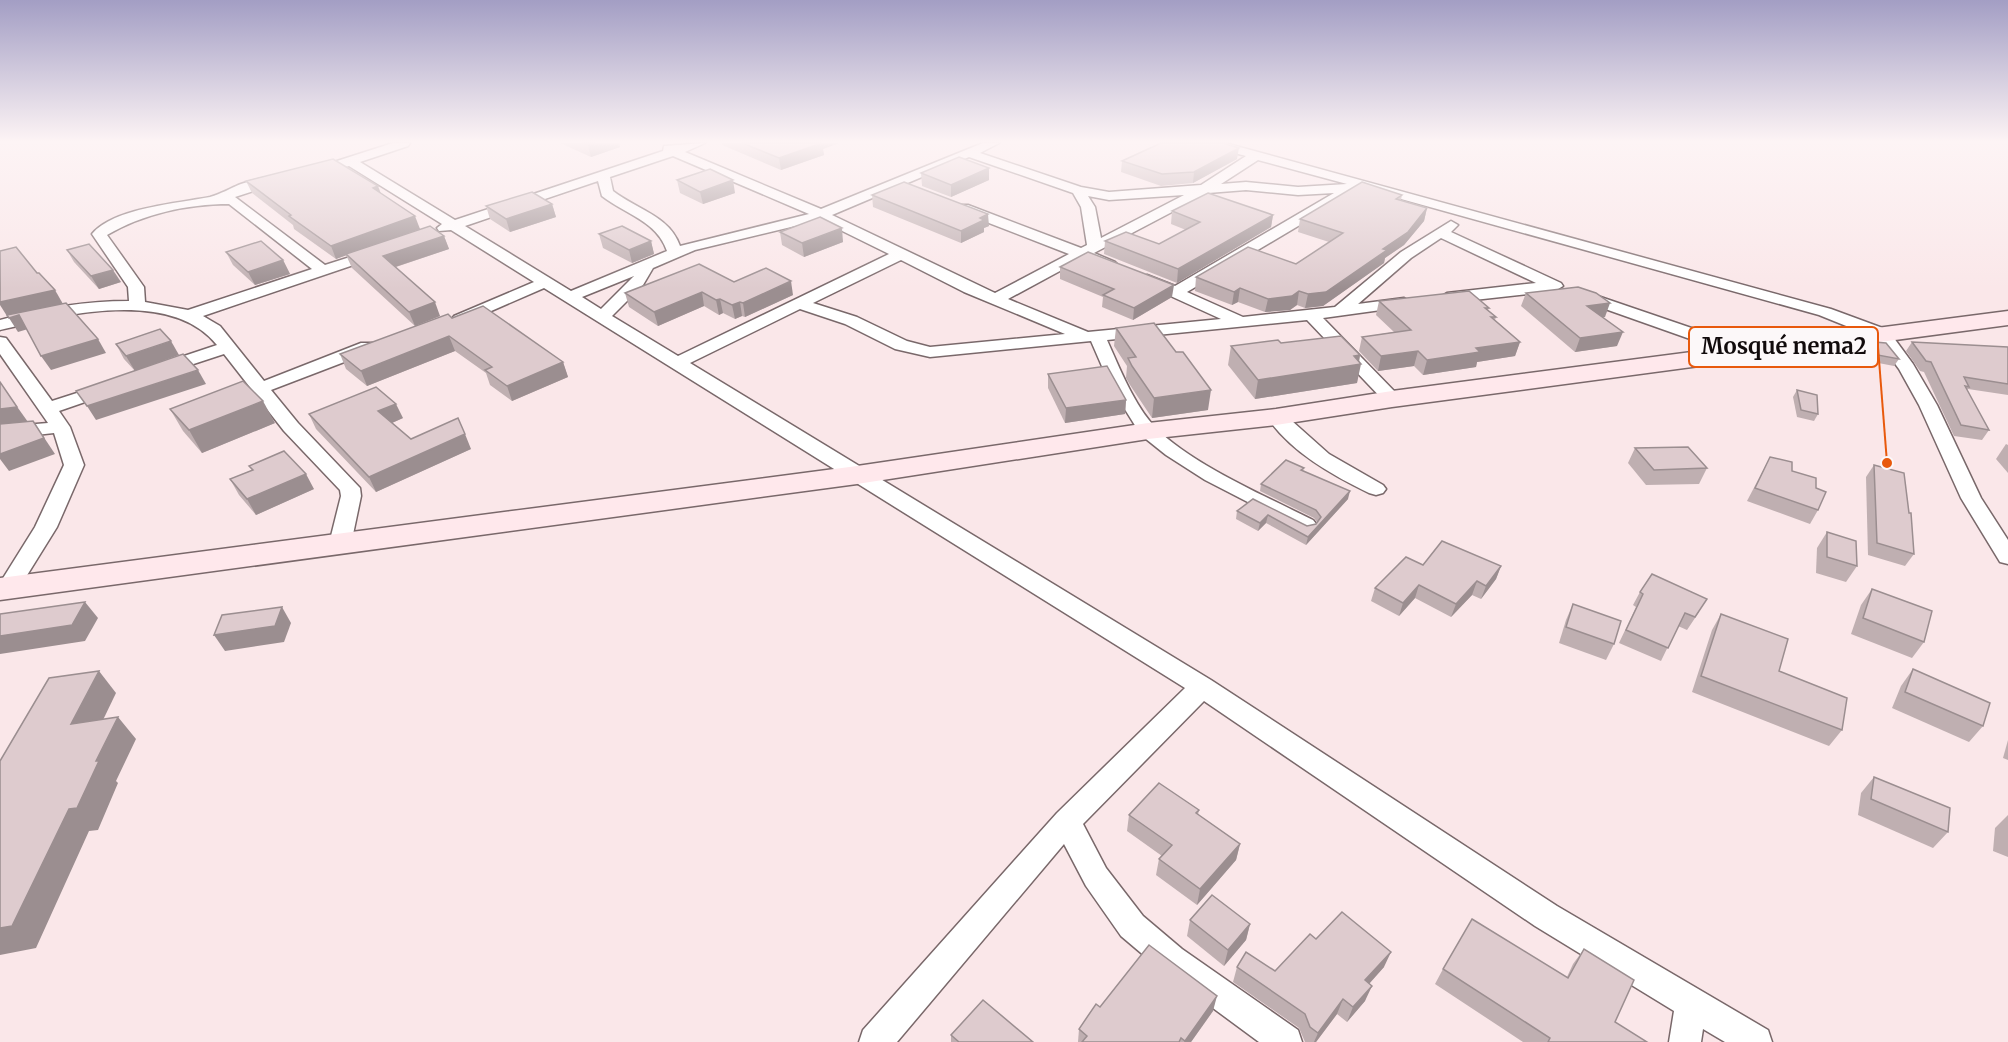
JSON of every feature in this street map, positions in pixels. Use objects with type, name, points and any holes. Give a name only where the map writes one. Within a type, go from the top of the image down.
[{"type":"street","points":[[217,199],[235,192]]},
{"type":"street","points":[[384,192],[443,228],[546,282],[1202,687],[1546,916],[1756,1042]]},
{"type":"street","points":[[443,228],[553,192]]},
{"type":"street","points":[[607,192],[663,227],[673,242],[675,252]]},
{"type":"street","points":[[767,192],[822,215],[970,289],[1089,335],[1148,431],[1173,451],[1212,476],[1306,525]]},
{"type":"street","points":[[569,297],[675,252],[714,240],[792,224],[822,215],[880,192]]},
{"type":"street","points":[[1079,192],[1088,207],[1092,230],[1088,250]]},
{"type":"street","points":[[1086,192],[1108,196],[1177,192]]},
{"type":"street","points":[[996,299],[1200,192]]},
{"type":"street","points":[[1178,291],[1345,192]]},
{"type":"street","points":[[1383,192],[1468,212],[1826,312],[1882,334],[1907,368],[1928,405],[1971,498],[2008,556]]},
{"type":"street","points":[[1088,207],[1108,196]]},
{"type":"street","points":[[138,307],[136,287],[99,234],[124,220],[181,204],[217,199],[232,200],[322,270]]},
{"type":"street","points":[[952,204],[1088,250],[1130,273],[1178,291],[1240,321]]},
{"type":"street","points":[[1340,311],[1406,255],[1468,212]]},
{"type":"street","points":[[1092,230],[1133,226]]},
{"type":"street","points":[[1440,232],[1556,286],[1747,352]]},
{"type":"street","points":[[190,315],[394,246]]},
{"type":"street","points":[[676,363],[902,254]]},
{"type":"street","points":[[601,317],[638,282],[648,262]]},
{"type":"street","points":[[441,326],[546,282]]},
{"type":"street","points":[[800,304],[853,322],[878,333],[896,345],[913,351],[953,351],[1089,335],[1311,315],[1556,286]]},
{"type":"street","points":[[0,325],[38,314],[76,308],[138,307],[190,315],[214,330],[291,427],[350,489],[351,496],[340,544]]},
{"type":"street","points":[[1311,315],[1392,399]]},
{"type":"street","points":[[4,589],[857,476],[1148,431],[1276,417],[1392,399],[2008,318]]},
{"type":"street","points":[[261,388],[386,342]]},
{"type":"street","points":[[150,374],[227,347]]},
{"type":"street","points":[[4,354],[50,408],[61,427],[73,457],[72,473],[46,527],[4,589]]},
{"type":"street","points":[[50,408],[127,381]]},
{"type":"street","points":[[1276,417],[1299,442],[1320,459],[1377,489]]},
{"type":"street","points":[[0,433],[61,427]]},
{"type":"street","points":[[875,1042],[1067,821],[1202,687]]},
{"type":"street","points":[[1067,821],[1096,877],[1132,926],[1171,959],[1286,1042]]},
{"type":"street","points":[[1685,1042],[1690,1004]]},
{"type":"building","points":[[260,192],[378,192],[415,216],[331,246],[289,216],[291,215]]},
{"type":"building","points":[[532,192],[552,204],[506,219],[486,206]]},
{"type":"building","points":[[880,192],[929,192],[988,214],[980,218],[984,220],[961,231],[872,195]]},
{"type":"building","points":[[1346,192],[1392,192],[1402,195],[1396,199],[1427,208],[1408,232],[1383,249],[1387,250],[1326,292],[1308,294],[1299,291],[1292,296],[1268,299],[1240,288],[1234,292],[1196,277],[1248,247],[1296,264],[1343,233],[1300,219]]},
{"type":"building","points":[[1208,193],[1273,215],[1178,269],[1105,241],[1126,232],[1159,244],[1200,222],[1172,211]]},
{"type":"building","points":[[820,217],[842,228],[802,243],[780,232]]},
{"type":"building","points":[[430,226],[444,236],[383,256],[435,302],[409,312],[346,254]]},
{"type":"building","points":[[622,226],[651,241],[629,250],[599,234]]},
{"type":"building","points":[[261,241],[283,260],[248,272],[226,252]]},
{"type":"building","points":[[89,244],[113,270],[91,276],[67,250]]},
{"type":"building","points":[[16,247],[37,273],[55,290],[0,302],[0,251]]},
{"type":"building","points":[[1088,252],[1174,285],[1134,308],[1103,295],[1114,289],[1060,267]]},
{"type":"building","points":[[699,264],[734,282],[766,268],[791,281],[743,303],[732,305],[702,292],[654,312],[625,293]]},
{"type":"building","points":[[1578,287],[1596,293],[1610,303],[1587,306],[1623,332],[1580,338],[1526,293]]},
{"type":"building","points":[[1469,291],[1496,317],[1491,317],[1520,342],[1476,348],[1480,352],[1427,360],[1418,351],[1381,356],[1362,337],[1411,330],[1379,301]]},
{"type":"building","points":[[66,303],[98,339],[41,356],[19,315],[9,318],[7,315]]},
{"type":"building","points":[[483,306],[563,362],[507,386],[485,370],[492,367],[449,336],[361,371],[340,354],[448,314],[452,318]]},
{"type":"building","points":[[1154,323],[1176,352],[1183,352],[1211,390],[1154,398],[1132,366],[1128,358],[1136,357],[1116,328]]},
{"type":"building","points":[[160,329],[171,341],[126,356],[116,344]]},
{"type":"building","points":[[1341,336],[1360,355],[1354,356],[1361,364],[1258,380],[1231,346],[1278,340],[1281,343]]},
{"type":"building","points":[[1874,342],[1886,343],[1899,359],[1872,354]]},
{"type":"building","points":[[1912,342],[2008,347],[2008,384],[1964,377],[1969,387],[1965,386],[1989,430],[1961,425],[1931,362],[1926,361]]},
{"type":"building","points":[[183,354],[198,370],[87,406],[76,391]]},
{"type":"building","points":[[1107,366],[1126,400],[1066,408],[1048,374]]},
{"type":"building","points":[[243,381],[263,401],[189,430],[170,409]]},
{"type":"building","points":[[0,382],[17,407],[0,409]]},
{"type":"building","points":[[376,387],[396,404],[378,411],[411,439],[458,418],[465,434],[369,477],[309,414]]},
{"type":"building","points":[[1797,390],[1817,395],[1818,414],[1801,410]]},
{"type":"building","points":[[33,421],[44,438],[0,454],[0,424]]},
{"type":"building","points":[[1688,447],[1707,468],[1654,470],[1635,448]]},
{"type":"building","points":[[284,451],[306,474],[247,499],[230,479],[253,470],[249,466]]},
{"type":"building","points":[[1770,457],[1792,462],[1792,471],[1816,478],[1816,488],[1826,492],[1818,510],[1755,488]]},
{"type":"building","points":[[1286,460],[1304,468],[1301,470],[1350,491],[1308,537],[1268,515],[1260,523],[1237,511],[1253,499],[1307,526],[1316,524],[1321,517],[1316,510],[1261,484]]},
{"type":"building","points":[[1874,465],[1904,473],[1909,513],[1911,513],[1914,554],[1877,543]]},
{"type":"building","points":[[1827,532],[1856,541],[1857,566],[1827,557]]},
{"type":"building","points":[[1442,541],[1501,566],[1486,586],[1477,581],[1456,604],[1419,585],[1403,603],[1375,588],[1406,557],[1423,565]]},
{"type":"building","points":[[1652,574],[1707,599],[1695,617],[1685,613],[1668,648],[1626,630],[1643,594],[1640,592]]},
{"type":"building","points":[[1872,589],[1932,611],[1924,642],[1863,618]]},
{"type":"building","points":[[85,602],[72,625],[0,636],[0,614]]},
{"type":"building","points":[[1573,604],[1621,621],[1614,644],[1566,627]]},
{"type":"building","points":[[282,607],[275,626],[214,635],[222,615]]},
{"type":"building","points":[[1721,614],[1788,639],[1779,671],[1847,698],[1842,730],[1701,676]]},
{"type":"building","points":[[1913,669],[1990,703],[1983,726],[1905,692]]},
{"type":"building","points":[[99,671],[71,724],[118,717],[96,761],[99,761],[77,808],[69,809],[12,926],[0,928],[0,761],[49,678]]},
{"type":"building","points":[[1874,777],[1950,808],[1948,832],[1871,799]]},
{"type":"building","points":[[1159,783],[1199,810],[1196,813],[1240,844],[1200,889],[1159,859],[1172,845],[1129,815]]},
{"type":"building","points":[[1212,895],[1250,924],[1228,950],[1190,920]]},
{"type":"building","points":[[1342,912],[1391,952],[1365,980],[1372,986],[1353,1007],[1343,999],[1318,1033],[1310,1027],[1305,1014],[1237,967],[1246,952],[1275,971],[1310,934],[1316,939]]},
{"type":"building","points":[[1472,919],[1568,978],[1584,949],[1634,980],[1615,1022],[1647,1042],[1548,1042],[1550,1038],[1443,969]]},
{"type":"building","points":[[1149,945],[1217,996],[1185,1041],[1181,1038],[1179,1042],[1082,1042],[1087,1036],[1079,1029],[1096,1004],[1100,1007]]},
{"type":"building","points":[[983,1000],[1033,1042],[959,1042],[951,1035]]},
{"type":"place","name":"Mosqué nema2","points":[[1887,463]]}]
